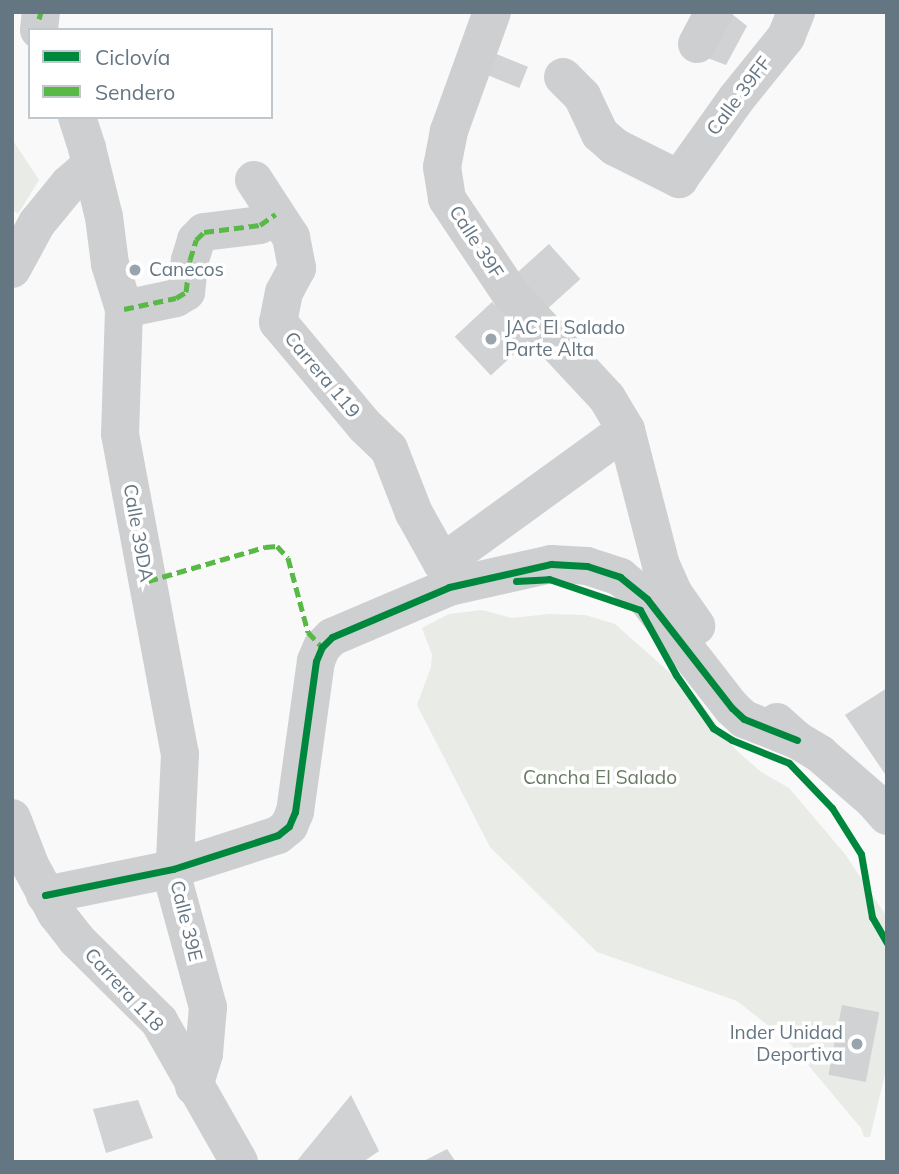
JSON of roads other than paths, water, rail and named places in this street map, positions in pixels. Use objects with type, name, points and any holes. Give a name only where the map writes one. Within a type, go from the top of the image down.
[{"type":"street","name":"Calle 39F","points":[[492,12],[449,131],[442,167],[447,199],[512,296],[607,398],[626,430],[661,565],[674,594],[717,657],[758,704],[797,740]]},
{"type":"street","name":"Calle 39FF","points":[[563,76],[582,96],[600,134],[615,147],[678,179],[736,99],[786,37],[796,12]]},
{"type":"street","name":"Calle 39DA","points":[[78,119],[104,217],[110,264],[124,309],[120,434],[180,754]]},
{"type":"street","points":[[12,269],[37,223],[69,184],[90,166]]},
{"type":"street","name":"Carrera 119","points":[[254,180],[291,237],[297,268],[284,292],[278,322],[365,426],[389,449],[414,513],[442,563],[626,430]]},
{"type":"street","points":[[124,309],[176,298],[186,292],[190,260],[196,240],[204,232],[218,228],[250,227],[276,214]]},
{"type":"street","points":[[45,895],[173,869],[278,835],[289,826],[295,812],[316,661],[322,647],[332,637],[449,587],[551,564],[587,566],[620,577],[648,599],[732,708],[744,719],[797,740],[820,754],[874,800],[887,816]]},
{"type":"street","name":"Calle 39E","points":[[180,754],[174,883],[208,1007],[204,1054],[194,1086]]},
{"type":"street","name":"Carrera 118","points":[[12,818],[45,895],[76,939],[159,1021],[239,1162]]},
{"type":"place","name":"Canecos","points":[[135,270]]},
{"type":"place","name":"JAC El Salado Parte Alta","points":[[491,339]]},
{"type":"place","name":"Inder Unidad Deportiva","points":[[857,1044]]},
{"type":"park label","name":"Cancha El Salado","points":[[600,778]]}]
